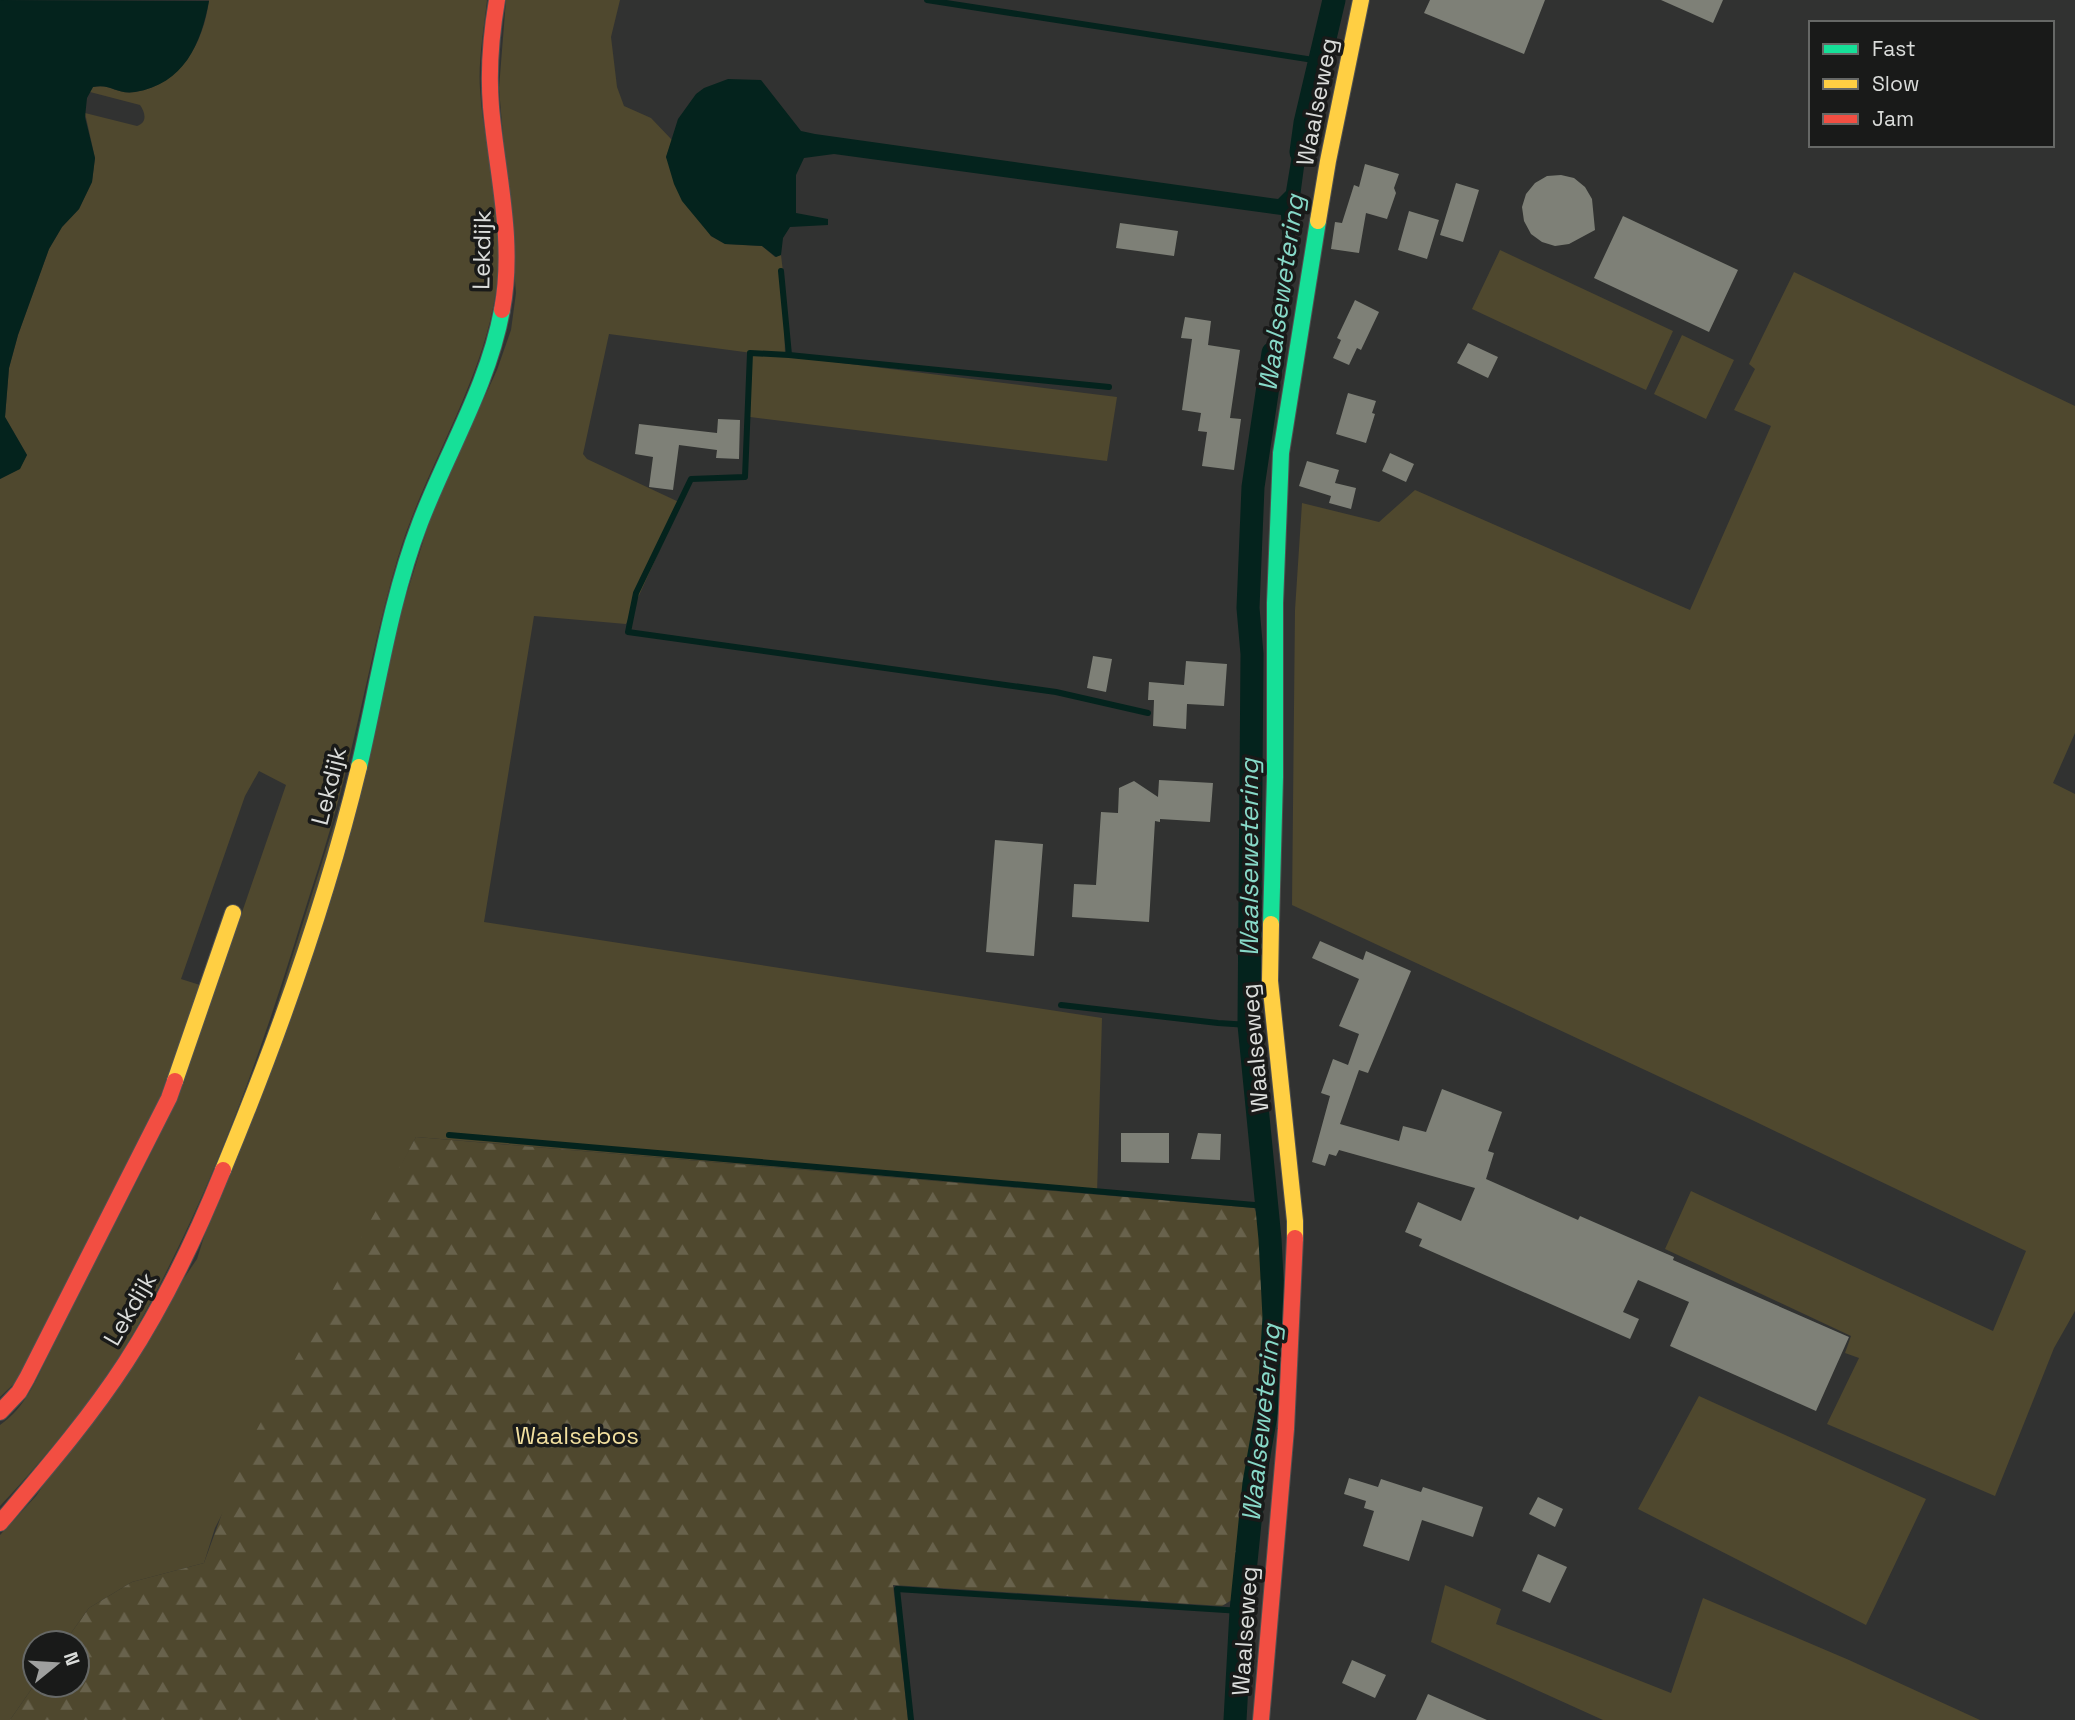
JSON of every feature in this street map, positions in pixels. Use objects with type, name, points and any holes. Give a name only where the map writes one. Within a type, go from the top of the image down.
[{"type":"street","name":"Lekdijk","points":[[0,1523],[87,1420],[140,1340],[167,1291],[187,1254],[231,1152],[289,995],[346,818],[407,559],[426,502],[485,373],[500,329],[508,256],[506,201],[492,121],[490,88],[491,48],[497,0]]},
{"type":"street","name":"Waalseweg","points":[[1261,1720],[1287,1403],[1295,1221],[1270,981],[1275,777],[1275,603],[1281,453],[1328,161],[1361,0]]},
{"type":"street","points":[[0,1412],[19,1392],[27,1378],[169,1098],[233,913]]},
{"type":"green space","points":[[209,0],[487,0],[480,78],[481,103],[498,213],[500,246],[496,291],[479,360],[409,524],[398,557],[330,831],[262,1043],[225,1142],[183,1238],[120,1355],[72,1423],[0,1506],[0,1425],[17,1410],[35,1382],[181,1089],[286,785],[259,771],[245,796],[181,979],[200,985],[156,1109],[19,1379],[0,1397],[0,479],[19,469],[27,455],[5,417],[9,368],[49,249],[62,227],[79,209],[92,182],[95,158],[85,113],[137,126],[144,119],[140,105],[90,92],[93,87],[99,86],[135,92],[165,81],[177,71],[196,46]]},
{"type":"green space","points":[[506,0],[620,0],[611,37],[617,87],[624,106],[651,118],[672,140],[666,157],[711,236],[725,244],[762,246],[775,257],[781,255],[785,356],[1117,397],[1107,461],[750,417],[752,353],[609,334],[583,454],[587,459],[681,503],[626,624],[534,616],[484,922],[1102,1018],[1097,1194],[416,1137],[215,1528],[204,1563],[132,1582],[89,1608],[74,1629],[21,1629],[21,1699],[25,1699],[10,1720],[0,1720],[0,1535],[36,1496],[197,1259],[434,507],[497,370],[511,330],[516,293],[499,88]]},
{"type":"green space","points":[[1500,250],[1673,331],[1646,390],[1472,309]]},
{"type":"green space","points":[[1794,272],[2075,406],[2075,733],[2053,783],[2075,794],[2075,1311],[2054,1348],[1995,1496],[1827,1424],[1859,1358],[1845,1353],[1851,1336],[1665,1249],[1691,1191],[1993,1331],[2026,1251],[1292,905],[1295,610],[1302,503],[1379,522],[1415,490],[1690,610],[1771,426],[1734,410],[1755,369],[1749,364]]},
{"type":"green space","points":[[1682,335],[1734,360],[1706,419],[1654,394]]},
{"type":"green space","name":"Waalsebos","points":[[416,1137],[1254,1208],[1261,1221],[1268,1305],[1262,1390],[1247,1462],[1235,1598],[1222,1606],[893,1585],[908,1720],[10,1720],[25,1699],[91,1699],[91,1629],[74,1629],[89,1608],[132,1582],[204,1563],[244,1453]]},
{"type":"green space","points":[[1699,1396],[1926,1499],[1866,1625],[1638,1509]]},
{"type":"green space","points":[[1445,1585],[1501,1609],[1496,1624],[1671,1693],[1703,1598],[1849,1660],[1980,1720],[1603,1720],[1431,1642]]},
{"type":"water","points":[[0,0],[209,1],[195,47],[178,71],[152,88],[123,92],[99,86],[93,87],[87,98],[85,117],[95,158],[92,182],[79,209],[62,227],[49,249],[18,335],[9,368],[5,417],[27,455],[20,469],[0,479]]},
{"type":"water","points":[[728,79],[761,80],[801,131],[1278,199],[1286,191],[1299,113],[1309,130],[1286,301],[1269,400],[1269,342],[1283,250],[1281,215],[834,154],[804,158],[796,175],[796,213],[828,219],[828,225],[790,227],[783,238],[781,255],[776,257],[762,246],[725,244],[711,236],[682,201],[666,157],[678,119],[696,94]]},
{"type":"building","points":[[1430,0],[1545,0],[1524,54],[1424,13]]},
{"type":"building","points":[[1661,0],[1723,0],[1713,23]]},
{"type":"building","points":[[1365,164],[1399,174],[1387,219],[1366,213],[1359,253],[1331,249],[1335,222],[1342,223],[1354,185],[1359,187]]},
{"type":"building","points":[[1547,176],[1574,178],[1585,187],[1592,199],[1595,230],[1569,244],[1555,246],[1542,242],[1531,234],[1524,221],[1522,207],[1526,194],[1535,183]]},
{"type":"building","points":[[1456,183],[1479,190],[1463,242],[1440,235]]},
{"type":"building","points":[[1409,211],[1439,220],[1427,259],[1398,250]]},
{"type":"building","points":[[1623,216],[1738,270],[1709,332],[1594,278]]},
{"type":"building","points":[[1120,223],[1178,231],[1174,256],[1116,248]]},
{"type":"building","points":[[1355,300],[1379,312],[1361,350],[1357,348],[1349,365],[1333,358],[1341,340],[1337,338]]},
{"type":"building","points":[[1185,317],[1211,321],[1208,345],[1240,350],[1230,418],[1241,419],[1234,470],[1202,466],[1207,432],[1198,431],[1201,413],[1182,410],[1192,339],[1181,338]]},
{"type":"building","points":[[1468,343],[1498,357],[1488,378],[1457,363]]},
{"type":"building","points":[[1348,393],[1376,401],[1366,443],[1336,434]]},
{"type":"building","points":[[718,419],[740,420],[739,459],[716,458],[717,450],[679,445],[673,490],[649,487],[653,457],[635,454],[639,424],[717,433]]},
{"type":"building","points":[[1390,453],[1414,464],[1406,482],[1382,471]]},
{"type":"building","points":[[1307,461],[1339,470],[1335,483],[1356,488],[1351,509],[1329,503],[1331,496],[1299,486]]},
{"type":"building","points":[[1093,656],[1112,659],[1106,692],[1087,688]]},
{"type":"building","points":[[1186,661],[1227,664],[1224,706],[1187,704],[1186,729],[1153,726],[1154,700],[1148,700],[1149,682],[1184,685]]},
{"type":"building","points":[[1159,780],[1213,783],[1210,822],[1155,821],[1149,922],[1072,917],[1074,884],[1096,885],[1101,812],[1118,813],[1119,788],[1134,781],[1158,797]]},
{"type":"building","points":[[995,840],[1043,844],[1034,956],[986,952]]},
{"type":"building","points":[[1320,941],[1363,960],[1366,951],[1411,971],[1368,1073],[1359,1070],[1340,1124],[1399,1141],[1403,1126],[1426,1132],[1442,1089],[1502,1112],[1488,1151],[1494,1153],[1486,1179],[1578,1220],[1580,1216],[1849,1337],[1816,1411],[1670,1346],[1689,1302],[1638,1280],[1623,1312],[1639,1319],[1630,1339],[1419,1246],[1422,1239],[1405,1232],[1418,1202],[1461,1221],[1475,1188],[1339,1150],[1336,1156],[1329,1154],[1325,1166],[1312,1162],[1330,1096],[1321,1093],[1333,1059],[1348,1065],[1359,1034],[1339,1026],[1359,979],[1312,958]]},
{"type":"building","points":[[1121,1133],[1169,1133],[1169,1163],[1121,1162]]},
{"type":"building","points":[[1198,1133],[1221,1134],[1220,1160],[1191,1159]]},
{"type":"building","points":[[1349,1478],[1378,1487],[1381,1479],[1421,1492],[1423,1487],[1483,1507],[1473,1537],[1422,1520],[1409,1561],[1363,1546],[1374,1511],[1364,1508],[1366,1501],[1344,1494]]},
{"type":"building","points":[[1538,1497],[1563,1509],[1555,1527],[1529,1514]]},
{"type":"building","points":[[1538,1554],[1567,1567],[1550,1603],[1522,1591]]},
{"type":"building","points":[[1352,1660],[1386,1675],[1375,1698],[1342,1683]]},
{"type":"building","points":[[1428,1694],[1487,1720],[1416,1720]]},
{"type":"waterway","points":[[927,0],[1320,61]]},
{"type":"waterway","name":"Waalsewetering","points":[[1301,152],[1305,123],[1334,0]]},
{"type":"waterway","points":[[781,271],[789,355],[750,353],[745,477],[691,479],[636,593],[628,632],[1056,692],[1148,713]]},
{"type":"waterway","name":"Waalsewetering","points":[[1235,1720],[1241,1611],[1254,1483],[1269,1398],[1274,1317],[1270,1239],[1249,1025],[1252,654],[1248,608],[1253,487],[1273,353]]},
{"type":"waterway","points":[[789,355],[1109,387]]},
{"type":"waterway","points":[[1061,1005],[1249,1025]]},
{"type":"waterway","points":[[449,1135],[1266,1206]]},
{"type":"waterway","points":[[911,1720],[897,1589],[1241,1611]]},
{"type":"traffic: fast","points":[[1271,924],[1275,777],[1275,603],[1281,453],[1318,221]]},
{"type":"traffic: fast","points":[[359,767],[400,583],[420,523],[477,392],[496,338],[502,310]]},
{"type":"traffic: slow","points":[[1318,221],[1361,0]]},
{"type":"traffic: slow","points":[[223,1170],[299,971],[359,767]]},
{"type":"traffic: slow","points":[[175,1081],[233,913]]},
{"type":"traffic: slow","points":[[1271,924],[1270,981],[1295,1238]]},
{"type":"traffic: jam","points":[[497,0],[490,80],[506,233],[506,284],[502,310]]},
{"type":"traffic: jam","points":[[0,1412],[19,1392],[27,1378],[169,1098],[175,1081]]},
{"type":"traffic: jam","points":[[0,1523],[81,1424],[126,1362],[179,1269],[223,1170]]},
{"type":"traffic: jam","points":[[1261,1720],[1286,1429],[1295,1238]]}]
